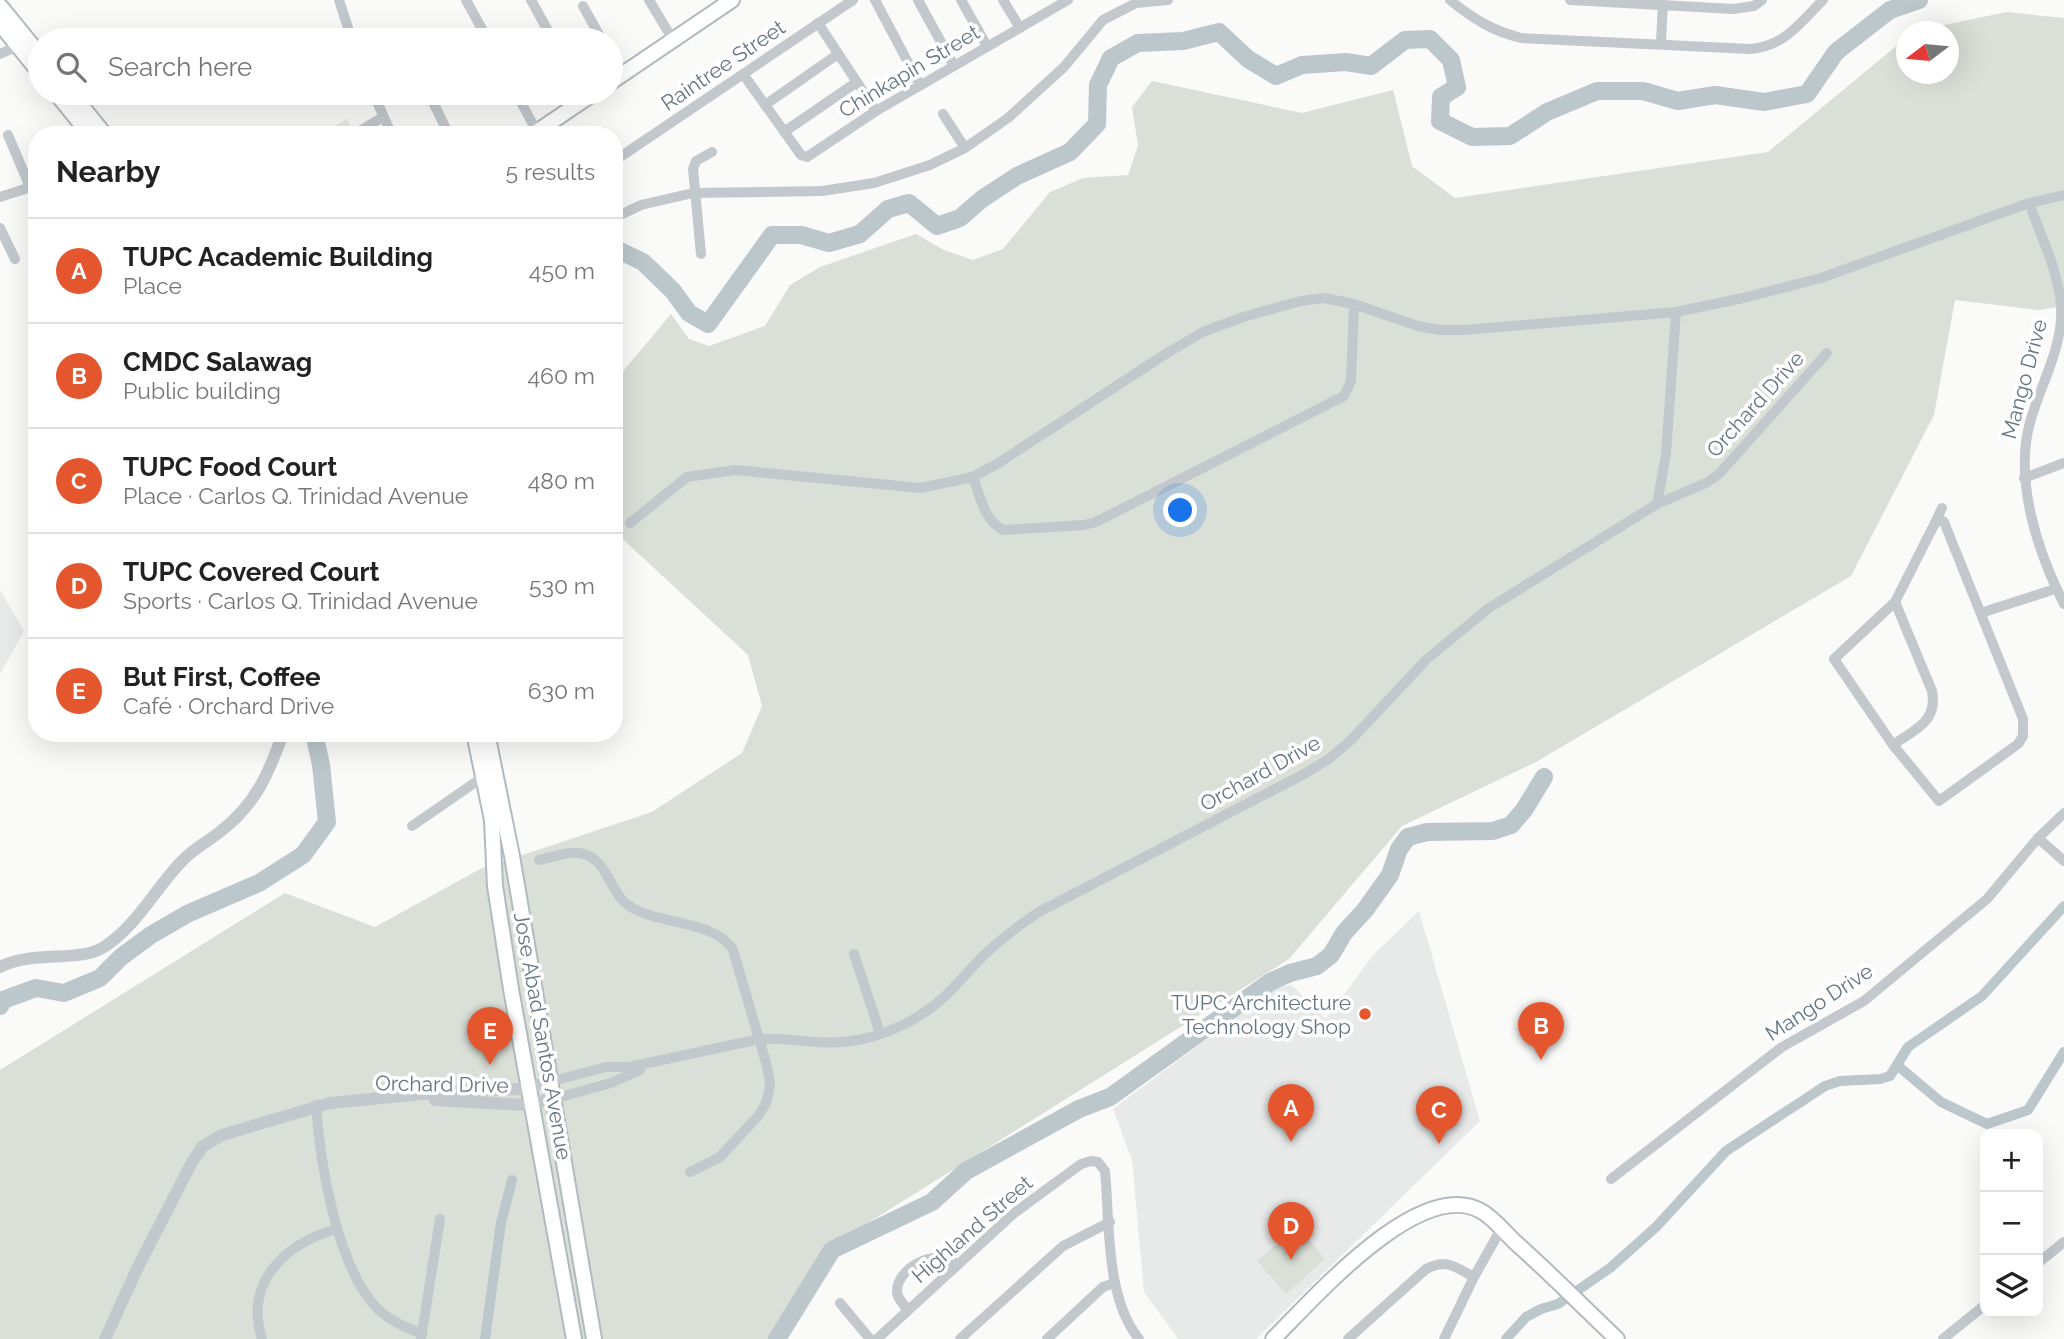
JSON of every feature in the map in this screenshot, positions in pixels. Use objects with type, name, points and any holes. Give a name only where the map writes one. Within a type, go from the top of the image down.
[{"type":"main road","points":[[623,73],[732,0]]},
{"type":"main road","points":[[0,6],[28,53]]},
{"type":"main road","points":[[0,24],[28,47]]},
{"type":"main road","points":[[66,105],[83,126]]},
{"type":"main road","points":[[81,105],[98,126]]},
{"type":"main road","points":[[544,126],[573,105]]},
{"type":"main road","name":"Jose Abad Santos Avenue","points":[[477,742],[491,777],[512,856],[594,1339]]},
{"type":"main road","name":"Jose Abad Santos Avenue","points":[[488,742],[495,886],[574,1339]]},
{"type":"main road","points":[[1273,1339],[1368,1247],[1412,1218],[1442,1207],[1472,1208],[1482,1212],[1617,1339]]},
{"type":"street","points":[[339,0],[348,28]]},
{"type":"street","points":[[466,0],[481,28]]},
{"type":"street","points":[[531,0],[546,28]]},
{"type":"street","points":[[649,0],[673,40]]},
{"type":"street","name":"Raintree Street","points":[[623,155],[853,0]]},
{"type":"street","points":[[875,0],[920,85]]},
{"type":"street","points":[[918,0],[954,66]]},
{"type":"street","points":[[961,0],[988,46]]},
{"type":"street","points":[[1003,0],[1020,28]]},
{"type":"street","name":"Chinkapin Street","points":[[784,132],[801,155],[807,157],[876,111],[1020,28],[1051,4],[1068,0]]},
{"type":"street","points":[[623,214],[641,205],[693,193],[822,191],[874,183],[930,165],[965,148],[1007,118],[1064,67],[1103,20],[1136,3],[1168,0]]},
{"type":"street","points":[[1450,0],[1483,24],[1521,38],[1750,49],[1766,48],[1784,39],[1823,0]]},
{"type":"street","points":[[1570,0],[1663,3],[1733,9],[1754,6],[1762,0]]},
{"type":"street","points":[[1661,43],[1663,3]]},
{"type":"street","points":[[583,6],[596,28]]},
{"type":"street","points":[[818,23],[876,111]]},
{"type":"street","points":[[0,54],[23,44]]},
{"type":"street","points":[[765,105],[838,54]]},
{"type":"street","points":[[743,74],[784,132],[857,82]]},
{"type":"street","points":[[378,105],[388,126]]},
{"type":"street","points":[[434,105],[445,126]]},
{"type":"street","points":[[521,105],[531,126]]},
{"type":"street","points":[[943,114],[965,148]]},
{"type":"street","points":[[368,126],[383,117]]},
{"type":"street","points":[[8,135],[28,176]]},
{"type":"street","points":[[701,254],[692,177],[696,161],[712,152]]},
{"type":"street","points":[[0,197],[28,188]]},
{"type":"street","points":[[630,523],[687,477],[734,470],[920,488],[973,477],[998,464],[1202,332],[1301,301],[1324,298],[1354,304],[1418,326],[1440,330],[1676,312],[1821,278],[2029,204],[2064,195]]},
{"type":"street","name":"Mango Drive","points":[[2029,204],[2059,289],[2061,324],[2031,420],[2026,441],[2024,478],[2037,537],[2056,589],[2064,602]]},
{"type":"street","points":[[0,228],[15,259]]},
{"type":"street","points":[[973,477],[987,513],[996,527],[1004,530],[1096,522],[1344,396],[1351,381],[1354,304]]},
{"type":"street","points":[[1657,504],[1666,454],[1676,312]]},
{"type":"street","name":"Orchard Drive","points":[[105,1339],[177,1188],[203,1146],[222,1135],[316,1105],[443,1092],[530,1087],[606,1067],[629,1067],[775,1038],[834,1043],[854,1041],[880,1033],[921,1014],[941,1000],[1012,930],[1039,912],[1294,780],[1330,758],[1350,741],[1427,659],[1489,608],[1657,504],[1706,483],[1719,474],[1827,353]]},
{"type":"street","points":[[2024,478],[2064,463]]},
{"type":"street","points":[[1935,523],[1944,522],[2023,719],[2023,736],[2018,744],[1939,801],[1893,746],[1834,659],[1895,603],[1942,508]]},
{"type":"street","points":[[1981,613],[2056,589]]},
{"type":"street","points":[[1893,746],[1928,719],[1933,713],[1934,703],[1932,691],[1895,603]]},
{"type":"street","points":[[0,967],[30,957],[90,953],[104,947],[134,920],[184,859],[221,832],[259,792],[279,742]]},
{"type":"street","points":[[412,826],[491,777]]},
{"type":"street","name":"Mango Drive","points":[[1611,1179],[1782,1047],[1864,1001],[1987,899],[2038,838],[2064,813]]},
{"type":"street","points":[[2038,838],[2064,861]]},
{"type":"street","points":[[539,860],[575,853],[584,854],[600,864],[629,906],[713,933],[727,941],[738,965],[770,1084],[767,1101],[759,1115],[720,1157],[690,1172]]},
{"type":"street","points":[[854,954],[880,1033]]},
{"type":"street","name":"Orchard Drive","points":[[330,1103],[444,1100],[533,1104],[611,1083],[631,1073],[673,1059]]},
{"type":"street","points":[[316,1105],[336,1229],[357,1278],[374,1306],[384,1315],[421,1336],[440,1219]]},
{"type":"street","name":"Highland Street","points":[[877,1339],[1013,1214],[1081,1164],[1098,1162],[1105,1171],[1110,1222]]},
{"type":"street","points":[[960,1339],[1063,1246],[1110,1222],[1118,1303],[1136,1338]]},
{"type":"street","points":[[262,1339],[257,1318],[263,1285],[269,1272],[292,1249],[312,1236],[336,1229]]},
{"type":"street","points":[[1444,1339],[1501,1229]]},
{"type":"street","points":[[2043,1259],[2064,1242]]},
{"type":"street","points":[[908,1310],[897,1295],[897,1289],[911,1268],[930,1257],[941,1256],[957,1265]]},
{"type":"street","points":[[1348,1339],[1426,1269],[1437,1263],[1446,1263],[1474,1278]]},
{"type":"street","points":[[1047,1339],[1103,1287],[1114,1283]]},
{"type":"street","points":[[840,1303],[870,1339]]},
{"type":"street","points":[[1943,1339],[1980,1309]]},
{"type":"shaded area","points":[[2007,12],[2064,18],[2064,306],[2039,310],[1955,300],[1934,415],[1851,576],[1536,762],[1402,826],[1289,959],[828,1248],[769,1339],[0,1339],[0,1070],[285,893],[375,927],[480,869],[652,812],[742,753],[762,706],[748,655],[623,539],[623,371],[671,314],[689,339],[709,346],[765,326],[790,285],[820,267],[916,234],[944,250],[973,260],[1003,249],[1050,192],[1083,178],[1128,175],[1138,145],[1132,107],[1152,81],[1302,113],[1393,90],[1412,166],[1455,198],[1768,152],[1896,46],[1896,84],[1959,84],[1959,22]]},
{"type":"shaded area","points":[[346,119],[351,126],[336,126]]},
{"type":"shaded area","points":[[0,590],[24,631],[0,674]]},
{"type":"shaded area","points":[[1419,911],[1480,1121],[1256,1339],[1178,1339],[1144,1292],[1132,1160],[1113,1109],[1273,989],[1292,985],[1326,1019],[1373,955]]},
{"type":"shaded area","points":[[1297,1226],[1325,1259],[1286,1294],[1257,1261]]},
{"type":"waterway","points":[[623,252],[643,262],[673,291],[689,313],[708,324],[772,235],[801,235],[829,243],[860,234],[888,209],[909,203],[937,226],[960,218],[982,199],[1017,176],[1070,152],[1097,124],[1098,85],[1111,58],[1138,43],[1183,41],[1219,32],[1248,59],[1276,76],[1302,65],[1346,62],[1371,66],[1405,40],[1430,39],[1451,60],[1457,87],[1441,97],[1440,121],[1472,137],[1510,136],[1547,112],[1597,91],[1643,91],[1678,101],[1715,95],[1764,102],[1807,94],[1836,52],[1890,10],[1919,0]]},
{"type":"waterway","points":[[0,1006],[3,1000],[36,988],[64,993],[100,978],[121,957],[151,935],[187,914],[259,883],[303,855],[327,822],[316,742]]},
{"type":"waterway","points":[[777,1339],[832,1250],[932,1202],[966,1171],[1079,1109],[1110,1097],[1270,982],[1317,966],[1331,955],[1344,933],[1365,910],[1390,875],[1399,849],[1408,837],[1427,832],[1493,831],[1511,825],[1524,810],[1544,777]]},
{"type":"waterway","points":[[1506,1339],[1526,1317],[1558,1304],[1610,1268],[1656,1227],[1726,1151],[1825,1086],[1840,1081],[1890,1076],[1908,1047],[1982,996],[2064,906]]},
{"type":"waterway","points":[[1897,1065],[1941,1102],[1987,1124],[2028,1110],[2064,1052]]},
{"type":"waterway","points":[[485,1339],[501,1223],[512,1180]]},
{"type":"place","name":"TUPC Architecture Technology Shop","points":[[1365,1014]]},
{"type":"place","name":"CMDC Salawag","points":[[1541,1060]]},
{"type":"place","name":"But First, Coffee","points":[[490,1065]]},
{"type":"place","name":"TUPC Academic Building","points":[[1291,1142]]},
{"type":"place","name":"TUPC Food Court","points":[[1439,1144]]},
{"type":"place","name":"TUPC Covered Court","points":[[1291,1260]]}]
